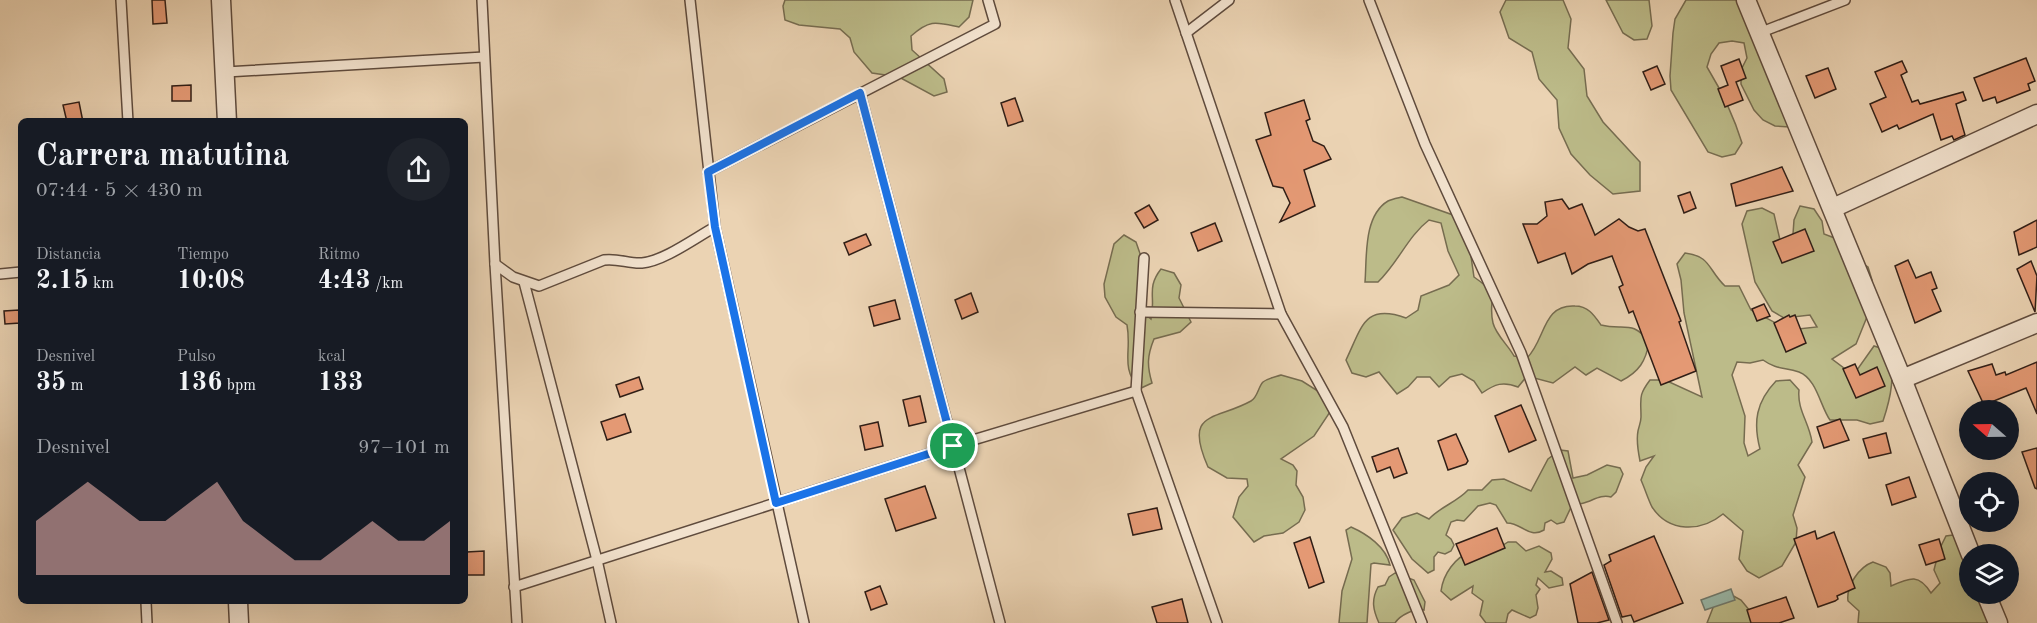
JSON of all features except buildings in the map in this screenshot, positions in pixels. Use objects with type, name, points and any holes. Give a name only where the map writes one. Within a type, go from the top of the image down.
[{"type":"street","points":[[220,0],[227,118]]},
{"type":"street","points":[[1746,0],[1833,208],[1967,544]]},
{"type":"street","points":[[1833,208],[2037,114]]},
{"type":"street","points":[[1902,379],[2037,323]]},
{"type":"street","points":[[238,604],[238,623]]},
{"type":"street","points":[[1990,604],[1998,623]]},
{"type":"lane","points":[[121,0],[128,118]]},
{"type":"lane","points":[[482,0],[495,264],[517,623]]},
{"type":"lane","points":[[690,0],[715,227],[804,623]]},
{"type":"lane","points":[[708,172],[995,24],[988,0]]},
{"type":"lane","points":[[1175,0],[1281,314],[1343,427],[1422,623]]},
{"type":"lane","points":[[1186,33],[1229,0]]},
{"type":"lane","points":[[1369,0],[1425,144],[1521,353],[1617,623]]},
{"type":"lane","points":[[1759,33],[1845,0]]},
{"type":"lane","points":[[226,72],[484,57]]},
{"type":"lane","points":[[860,93],[1000,623]]},
{"type":"lane","points":[[495,264],[524,282],[539,286],[604,260],[614,258],[639,263],[658,259],[715,227]]},
{"type":"lane","points":[[1144,258],[1136,391],[1216,623]]},
{"type":"lane","points":[[0,273],[18,272]]},
{"type":"lane","points":[[524,282],[597,560],[611,623]]},
{"type":"lane","points":[[1140,312],[1281,314]]},
{"type":"lane","points":[[514,587],[953,446],[1136,391]]},
{"type":"lane","points":[[146,604],[147,623]]},
{"type":"shaded area","points":[[785,0],[973,0],[969,17],[959,27],[928,24],[911,36],[912,50],[944,79],[947,92],[934,96],[899,77],[872,73],[854,52],[850,38],[840,29],[799,25],[785,20],[783,6]]},
{"type":"shaded area","points":[[1506,0],[1563,0],[1571,19],[1568,48],[1584,69],[1587,96],[1603,122],[1640,162],[1640,191],[1613,194],[1590,175],[1571,154],[1559,128],[1557,100],[1539,79],[1532,52],[1509,38],[1500,12]]},
{"type":"shaded area","points":[[1606,0],[1649,0],[1652,26],[1647,39],[1634,40],[1623,33]]},
{"type":"shaded area","points":[[1686,0],[1745,0],[1789,127],[1775,126],[1763,120],[1754,110],[1741,84],[1741,70],[1747,58],[1744,43],[1732,41],[1719,43],[1711,54],[1707,67],[1727,104],[1742,143],[1735,154],[1722,157],[1708,152],[1671,90],[1675,19]]},
{"type":"shaded area","points":[[1402,197],[1453,215],[1468,236],[1474,277],[1491,293],[1493,323],[1499,336],[1514,356],[1527,358],[1550,317],[1556,311],[1564,307],[1580,306],[1587,309],[1601,325],[1638,330],[1649,342],[1641,365],[1633,374],[1621,381],[1597,368],[1586,375],[1575,367],[1553,383],[1527,376],[1518,387],[1499,384],[1482,393],[1474,381],[1462,374],[1450,377],[1439,387],[1430,377],[1417,377],[1397,394],[1379,372],[1366,377],[1352,373],[1346,360],[1366,321],[1381,314],[1406,318],[1418,310],[1421,296],[1449,285],[1459,275],[1448,251],[1441,223],[1429,220],[1415,234],[1378,282],[1365,282],[1368,238],[1374,217],[1388,201]]},
{"type":"shaded area","points":[[1800,206],[1814,209],[1822,221],[1824,234],[1837,239],[1855,259],[1868,267],[1872,280],[1869,294],[1871,307],[1856,344],[1832,359],[1844,368],[1857,370],[1874,346],[1887,350],[1892,377],[1883,421],[1870,424],[1857,420],[1830,420],[1810,380],[1799,372],[1763,360],[1750,363],[1737,362],[1732,375],[1745,416],[1744,443],[1748,456],[1760,449],[1757,430],[1758,413],[1764,397],[1776,381],[1790,380],[1799,390],[1801,410],[1812,442],[1798,465],[1805,477],[1793,515],[1797,528],[1796,542],[1782,566],[1759,578],[1747,571],[1739,559],[1743,531],[1723,514],[1705,524],[1686,527],[1667,522],[1652,507],[1641,480],[1654,456],[1640,461],[1637,446],[1641,397],[1650,380],[1665,380],[1702,397],[1684,313],[1677,264],[1685,253],[1700,257],[1705,261],[1725,286],[1739,286],[1751,310],[1789,330],[1817,327],[1810,315],[1784,318],[1772,311],[1755,282],[1742,224],[1747,211],[1762,208],[1774,214],[1780,240],[1792,248],[1794,220]]},
{"type":"shaded area","points":[[1124,235],[1136,242],[1145,268],[1141,310],[1151,319],[1154,282],[1161,269],[1174,273],[1181,285],[1179,298],[1191,322],[1180,332],[1154,339],[1148,361],[1152,383],[1139,389],[1133,381],[1128,366],[1127,325],[1116,317],[1105,297],[1104,284],[1114,244]]},
{"type":"shaded area","points":[[1281,375],[1302,381],[1321,393],[1330,412],[1314,436],[1281,459],[1293,465],[1297,471],[1296,485],[1303,497],[1305,510],[1299,522],[1283,533],[1264,536],[1254,542],[1233,517],[1239,497],[1248,486],[1247,479],[1227,478],[1208,467],[1201,449],[1199,435],[1201,426],[1207,420],[1251,401],[1263,382]]},
{"type":"shaded area","points":[[1560,450],[1568,451],[1573,478],[1587,475],[1607,465],[1620,468],[1623,474],[1616,492],[1611,497],[1573,503],[1564,522],[1557,524],[1551,520],[1545,523],[1544,530],[1534,533],[1507,523],[1496,505],[1490,503],[1478,506],[1464,521],[1451,522],[1446,535],[1454,545],[1451,551],[1445,554],[1438,552],[1434,557],[1434,570],[1428,573],[1412,559],[1393,530],[1402,518],[1417,513],[1429,519],[1468,490],[1482,490],[1492,480],[1504,479],[1531,491],[1548,459]]},
{"type":"shaded area","points":[[1351,527],[1375,542],[1388,558],[1390,565],[1371,564],[1367,623],[1339,623],[1342,591],[1352,559],[1346,530]]},
{"type":"shaded area","points":[[1946,536],[1960,537],[1963,544],[1959,544],[1959,604],[1996,604],[1994,623],[1858,623],[1859,611],[1848,601],[1848,595],[1851,583],[1863,568],[1873,562],[1886,567],[1890,573],[1891,586],[1914,579],[1927,587],[1931,593],[1940,583],[1934,570],[1939,550]]},
{"type":"shaded area","points":[[1508,542],[1516,542],[1526,551],[1539,546],[1551,553],[1552,559],[1545,572],[1551,571],[1562,578],[1563,585],[1549,588],[1538,578],[1536,585],[1540,589],[1536,595],[1538,608],[1536,615],[1530,618],[1512,610],[1508,614],[1506,623],[1486,623],[1480,615],[1483,601],[1472,593],[1473,586],[1451,600],[1441,591],[1442,585],[1451,567],[1466,554],[1500,547]]},
{"type":"shaded area","points":[[1395,573],[1414,580],[1425,602],[1424,610],[1408,613],[1395,623],[1379,623],[1375,614],[1374,596],[1378,587],[1385,585],[1389,577]]},
{"type":"shaded area","points":[[1731,589],[1735,600],[1705,610],[1701,600]]},
{"type":"shaded area","points":[[1728,593],[1741,600],[1760,623],[1707,623],[1716,600]]},
{"type":"route","points":[[860,93],[953,446],[776,503],[715,227],[708,172],[860,93]]}]
